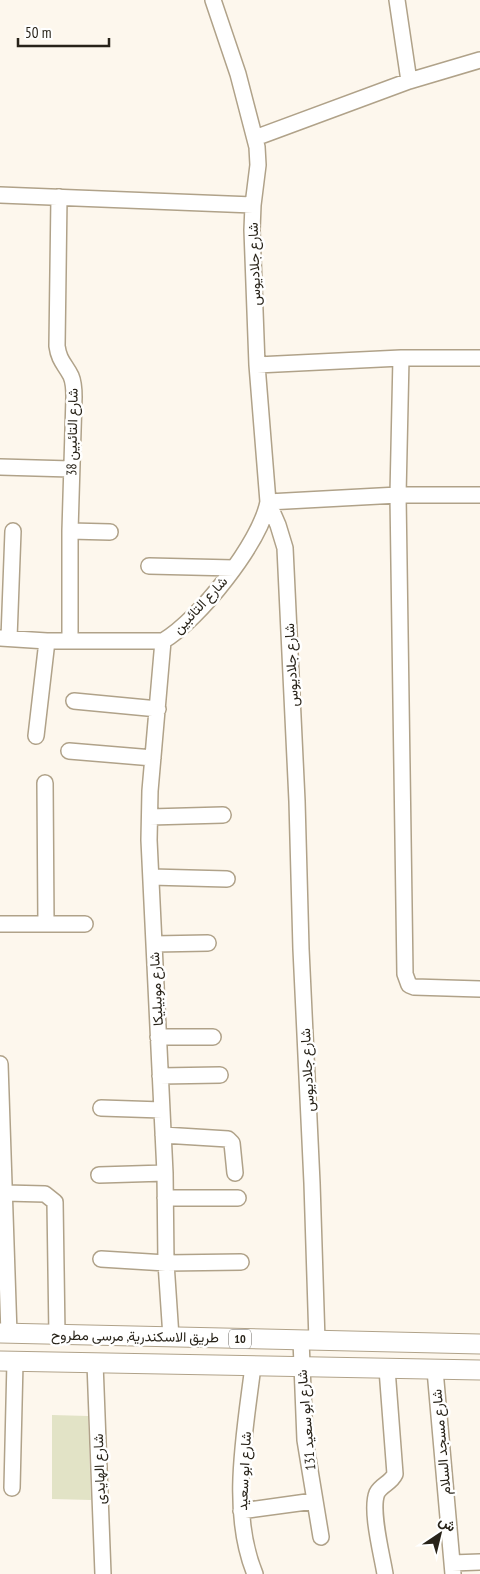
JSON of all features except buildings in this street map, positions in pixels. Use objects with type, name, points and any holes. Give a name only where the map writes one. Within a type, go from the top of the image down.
[{"type":"main road","name":"طريق الاسكندرية, مرسى مطروح","points":[[4,1334],[480,1344]]},
{"type":"main road","points":[[348,1341],[348,1368]]},
{"type":"main road","name":"طريق الاسكندرية, مرسى مطروح","points":[[8,1362],[480,1370]]},
{"type":"street","name":"شارع جلاديوس","points":[[213,0],[238,74],[258,155],[252,205],[258,365],[268,502],[285,548],[297,792],[309,1340]]},
{"type":"street","points":[[397,0],[409,81]]},
{"type":"street","points":[[255,138],[409,81],[480,60]]},
{"type":"street","points":[[0,195],[252,205]]},
{"type":"street","name":"شارع التائبين 38","points":[[59,197],[57,346],[61,362],[74,384],[70,531],[70,640]]},
{"type":"street","points":[[258,365],[401,358],[480,358]]},
{"type":"street","points":[[401,358],[398,495],[405,974],[409,985],[414,987],[480,989]]},
{"type":"street","points":[[0,467],[71,469]]},
{"type":"street","points":[[268,502],[398,495],[480,495]]},
{"type":"street","name":"شارع التائبين","points":[[5,638],[47,641],[163,641],[173,636],[234,568],[259,528],[265,516],[268,502]]},
{"type":"street","points":[[70,531],[110,532]]},
{"type":"street","points":[[5,638],[12,532]]},
{"type":"street","points":[[149,566],[234,568]]},
{"type":"street","points":[[36,736],[47,641]]},
{"type":"street","name":"شارع موبيليكا","points":[[163,641],[150,817],[151,877],[165,1174],[166,1263],[171,1337]]},
{"type":"street","points":[[74,701],[158,709]]},
{"type":"street","points":[[69,751],[153,758]]},
{"type":"street","points":[[45,783],[46,924]]},
{"type":"street","points":[[150,817],[223,815]]},
{"type":"street","points":[[151,877],[227,879]]},
{"type":"street","points":[[0,924],[85,924]]},
{"type":"street","points":[[154,944],[208,944]]},
{"type":"street","points":[[158,1036],[213,1037]]},
{"type":"street","points":[[0,1064],[5,1193],[4,1334]]},
{"type":"street","points":[[160,1076],[220,1075]]},
{"type":"street","points":[[101,1108],[162,1110]]},
{"type":"street","points":[[163,1135],[228,1139],[232,1146],[235,1172]]},
{"type":"street","points":[[99,1175],[165,1174]]},
{"type":"street","points":[[5,1193],[45,1194],[55,1202],[57,1335]]},
{"type":"street","points":[[165,1198],[238,1198]]},
{"type":"street","points":[[101,1259],[166,1263],[241,1262]]},
{"type":"street","name":"شارع ابو سعيد 131","points":[[309,1340],[302,1367],[305,1440],[321,1537]]},
{"type":"street","points":[[8,1362],[12,1488]]},
{"type":"street","name":"شارع الهايدى","points":[[95,1363],[104,1574]]},
{"type":"street","name":"شارع ابو سعيد","points":[[253,1366],[245,1442],[241,1511],[245,1543],[255,1574]]},
{"type":"street","points":[[385,1574],[374,1501],[378,1491],[390,1482],[395,1474],[387,1368]]},
{"type":"street","name":"شارع مسجد السلام","points":[[435,1370],[452,1569]]},
{"type":"street","points":[[241,1511],[314,1500]]},
{"type":"street","points":[[452,1569],[480,1562]]}]
